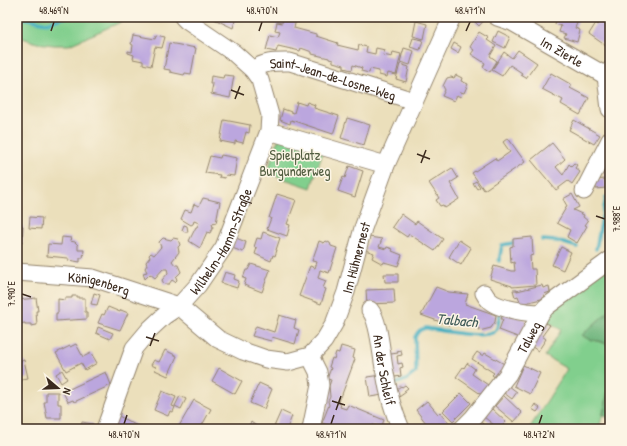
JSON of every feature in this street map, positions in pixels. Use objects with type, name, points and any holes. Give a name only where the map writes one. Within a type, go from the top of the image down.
[{"type":"street","name":"Wilhelm-Hamm-Straße","points":[[105,429],[134,348],[138,341],[164,316],[179,306],[198,285],[224,248],[269,131],[270,115],[260,80],[253,70],[234,53],[183,17]]},
{"type":"street","name":"Im Hühnernest","points":[[310,356],[324,341],[334,324],[346,292],[363,228],[386,165],[452,17]]},
{"type":"street","name":"Im Zierle","points":[[497,17],[512,22],[608,73],[610,109]]},
{"type":"street","name":"Saint-Jean-de-Losne-Weg","points":[[253,70],[260,65],[269,62],[290,62],[414,101]]},
{"type":"street","points":[[269,131],[386,165]]},
{"type":"street","points":[[584,191],[610,140]]},
{"type":"street","name":"Talweg","points":[[462,429],[473,418],[508,374],[541,313],[546,307],[610,260]]},
{"type":"street","name":"Königenberg","points":[[17,272],[93,278],[179,306]]},
{"type":"street","points":[[484,293],[490,302],[507,308],[527,313],[541,313]]},
{"type":"street","points":[[179,306],[218,339],[243,352],[266,359],[288,362],[310,356],[318,372],[320,385],[311,429]]},
{"type":"street","name":"An der Schleif","points":[[370,310],[375,320],[394,414],[401,429]]},
{"type":"green space","points":[[17,17],[132,17],[69,45],[54,45],[37,43],[17,36]]},
{"type":"green space","name":"Spielplatz Burgunderweg","points":[[279,137],[323,152],[311,188],[267,173]]},
{"type":"green space","points":[[610,265],[610,310],[582,335],[610,346],[610,385],[599,429],[529,429],[567,369],[545,356],[561,330],[546,320],[557,304]]},
{"type":"green space","points":[[610,310],[610,346],[582,335]]},
{"type":"green space","points":[[610,385],[610,420],[603,414]]},
{"type":"building","points":[[210,17],[236,17],[233,28]]},
{"type":"building","points":[[283,17],[296,19],[294,28],[316,34],[316,36],[338,43],[337,45],[358,50],[359,45],[367,47],[366,52],[375,54],[376,48],[385,50],[383,55],[392,57],[393,52],[401,54],[396,75],[388,73],[387,77],[379,75],[379,71],[370,69],[369,73],[361,71],[362,68],[353,65],[352,70],[344,68],[344,65],[333,62],[333,60],[329,58],[312,54],[312,52],[301,48],[300,51],[278,46],[276,52],[266,50],[270,35],[278,37],[280,32],[275,31],[277,22],[282,23]]},
{"type":"building","points":[[481,17],[486,18],[479,26],[475,22]]},
{"type":"building","points":[[526,17],[543,17],[543,20],[526,19]]},
{"type":"building","points":[[557,17],[579,18],[575,28],[580,30],[577,42],[564,38],[566,34],[559,32],[561,26],[555,24]]},
{"type":"building","points":[[603,17],[610,21],[609,48],[589,34],[596,23],[598,25]]},
{"type":"building","points":[[416,21],[427,24],[424,39],[413,36]]},
{"type":"building","points":[[498,31],[510,37],[505,48],[493,42]]},
{"type":"building","points":[[479,32],[489,38],[487,40],[496,46],[490,56],[497,61],[490,72],[483,67],[485,63],[471,54],[474,50],[470,47]]},
{"type":"building","points":[[133,35],[155,39],[156,35],[165,37],[162,48],[155,47],[151,66],[143,64],[143,61],[133,59],[134,55],[128,53],[128,51],[132,52],[133,45],[131,44]]},
{"type":"building","points":[[413,38],[423,40],[420,50],[410,47]]},
{"type":"building","points":[[169,43],[196,48],[191,74],[185,73],[184,75],[164,69]]},
{"type":"building","points":[[454,43],[461,47],[458,53],[451,49]]},
{"type":"building","points":[[404,48],[414,51],[410,65],[400,62]]},
{"type":"building","points":[[518,50],[537,63],[526,78],[521,75],[522,73],[510,65],[502,76],[492,70],[504,52],[512,58]]},
{"type":"building","points":[[400,64],[409,67],[406,82],[396,79]]},
{"type":"building","points":[[551,73],[572,85],[570,88],[589,98],[580,115],[561,104],[563,100],[542,89]]},
{"type":"building","points":[[224,75],[234,76],[230,98],[211,94],[213,84],[210,84],[211,76],[223,78]]},
{"type":"building","points":[[456,75],[462,78],[461,81],[468,84],[464,93],[461,92],[460,97],[457,95],[454,101],[442,96],[445,90],[443,86],[447,78],[454,78]]},
{"type":"building","points":[[297,102],[306,105],[307,102],[315,105],[314,108],[339,116],[333,134],[291,120],[290,124],[280,120],[283,109],[294,113]]},
{"type":"building","points":[[347,118],[370,125],[364,145],[341,138]]},
{"type":"building","points":[[224,120],[250,125],[249,133],[246,132],[243,143],[235,141],[235,144],[220,141]]},
{"type":"building","points":[[574,120],[600,135],[594,144],[569,130]]},
{"type":"building","points":[[508,138],[525,162],[484,190],[472,173],[495,158],[497,161],[510,152],[503,142]]},
{"type":"building","points":[[552,143],[565,159],[556,167],[563,175],[569,164],[571,166],[574,163],[577,165],[575,168],[580,172],[572,184],[568,181],[556,190],[531,160]]},
{"type":"building","points":[[221,155],[237,158],[234,176],[226,175],[225,178],[219,177],[220,175],[205,173],[210,156],[220,158]]},
{"type":"building","points":[[349,166],[363,171],[355,197],[338,191]]},
{"type":"building","points":[[610,167],[610,178],[605,178],[604,168]]},
{"type":"building","points":[[452,168],[458,178],[450,183],[459,199],[445,208],[443,205],[440,206],[436,200],[439,198],[429,183]]},
{"type":"building","points":[[605,179],[606,188],[596,189],[595,180]]},
{"type":"building","points":[[476,181],[480,187],[477,189],[473,183]]},
{"type":"building","points":[[277,194],[296,200],[287,224],[290,225],[287,236],[267,229]]},
{"type":"building","points":[[572,194],[579,207],[573,210],[584,215],[583,217],[588,221],[585,225],[587,226],[577,243],[567,237],[570,230],[557,223],[567,206],[563,199]]},
{"type":"building","points":[[203,198],[220,202],[216,223],[212,224],[213,227],[210,233],[207,232],[200,248],[189,241],[199,223],[194,221],[191,225],[181,219],[185,210],[191,212],[194,204],[199,206]]},
{"type":"building","points":[[401,214],[415,224],[417,221],[443,239],[435,251],[409,234],[407,237],[392,227]]},
{"type":"building","points":[[30,217],[42,218],[41,229],[29,228]]},
{"type":"building","points":[[17,225],[23,226],[19,259],[17,259]]},
{"type":"building","points":[[184,225],[187,226],[188,232],[182,230]]},
{"type":"building","points":[[263,232],[280,238],[275,256],[273,255],[271,261],[255,254],[257,248],[254,247],[257,238],[261,239]]},
{"type":"building","points":[[62,237],[71,238],[70,241],[75,242],[78,245],[78,250],[84,250],[83,258],[80,258],[80,262],[68,260],[68,258],[47,256],[48,244],[61,245]]},
{"type":"building","points":[[369,237],[382,239],[379,247],[393,249],[392,251],[402,255],[398,266],[384,262],[383,264],[372,258],[374,253],[365,250]]},
{"type":"building","points":[[532,237],[533,255],[530,256],[531,269],[535,269],[536,285],[512,287],[490,279],[494,266],[515,271],[514,262],[511,263],[510,247],[513,246],[513,239]]},
{"type":"building","points":[[163,238],[171,240],[173,238],[178,239],[180,245],[178,247],[179,252],[172,261],[175,265],[178,265],[181,272],[176,277],[177,280],[175,282],[172,280],[169,284],[164,284],[162,280],[168,273],[167,269],[163,269],[155,278],[150,274],[145,279],[143,273],[147,272],[145,268],[147,265],[146,262],[150,257],[149,255],[151,253],[154,255],[161,247],[159,242]]},
{"type":"building","points":[[236,238],[246,242],[243,252],[232,248]]},
{"type":"building","points":[[459,240],[471,248],[461,265],[449,257]]},
{"type":"building","points":[[319,241],[324,243],[326,241],[330,243],[331,246],[337,248],[329,273],[320,270],[318,278],[326,281],[323,288],[326,289],[321,304],[299,296],[310,266],[315,268],[317,262],[312,261]]},
{"type":"building","points":[[561,247],[571,252],[563,270],[552,265]]},
{"type":"building","points":[[251,264],[270,270],[262,292],[244,285],[246,279],[243,278],[246,270],[248,270]]},
{"type":"building","points":[[225,272],[235,275],[234,279],[239,281],[237,288],[221,283]]},
{"type":"building","points":[[384,274],[398,274],[398,282],[385,282]]},
{"type":"building","points":[[542,285],[543,288],[549,286],[550,292],[544,294],[545,298],[521,304],[518,296],[515,297],[513,290],[517,291]]},
{"type":"building","points":[[436,287],[449,292],[468,294],[465,304],[496,315],[495,322],[491,328],[479,331],[480,329],[452,319],[449,325],[421,315]]},
{"type":"building","points":[[394,289],[395,303],[367,304],[366,290]]},
{"type":"building","points":[[94,293],[100,295],[97,305],[91,304]]},
{"type":"building","points":[[72,296],[85,298],[85,312],[87,312],[87,319],[56,321],[56,313],[58,313],[58,299],[65,300],[65,298],[72,298]]},
{"type":"building","points":[[36,298],[38,311],[36,311],[37,325],[31,326],[31,324],[25,323],[17,324],[17,300]]},
{"type":"building","points":[[108,307],[120,312],[121,310],[128,313],[120,330],[98,323],[102,314],[104,315]]},
{"type":"building","points":[[504,312],[527,320],[520,338],[499,330]]},
{"type":"building","points":[[279,315],[296,320],[294,328],[299,330],[295,344],[272,337],[271,341],[252,336],[256,326],[274,332]]},
{"type":"building","points":[[543,321],[550,325],[542,336],[546,339],[538,351],[528,344]]},
{"type":"building","points":[[98,327],[113,333],[110,339],[96,333]]},
{"type":"building","points":[[76,344],[83,357],[91,353],[97,363],[85,370],[81,363],[66,371],[56,353]]},
{"type":"building","points":[[341,346],[355,350],[353,358],[355,359],[338,403],[341,404],[340,407],[346,409],[348,405],[384,420],[381,428],[373,425],[371,429],[332,429],[330,426],[322,423],[329,405],[328,401],[330,397],[329,386],[331,380],[327,379],[331,368],[329,367],[332,358],[334,359],[336,352],[339,353]]},
{"type":"building","points":[[165,350],[177,356],[168,376],[155,370],[156,367],[151,365],[154,360],[159,362]]},
{"type":"building","points":[[401,350],[402,355],[397,356],[398,364],[402,363],[403,367],[400,368],[401,376],[389,378],[384,355],[398,353],[397,351]]},
{"type":"building","points":[[477,352],[483,356],[485,353],[506,365],[497,379],[492,375],[494,373],[472,359]]},
{"type":"building","points":[[24,360],[28,378],[22,379],[22,381],[17,383],[17,362]]},
{"type":"building","points":[[467,363],[475,369],[472,374],[491,387],[485,397],[456,377]]},
{"type":"building","points":[[523,365],[540,373],[530,394],[514,386]]},
{"type":"building","points":[[219,368],[242,381],[235,394],[212,381]]},
{"type":"building","points":[[62,370],[67,379],[61,383],[56,374]]},
{"type":"building","points":[[106,372],[111,385],[74,402],[73,400],[68,402],[63,392]]},
{"type":"building","points":[[381,375],[383,395],[370,397],[367,377]]},
{"type":"building","points":[[259,383],[272,389],[264,409],[250,403]]},
{"type":"building","points":[[405,385],[408,388],[404,391],[406,392],[399,397],[394,391]]},
{"type":"building","points":[[509,386],[517,392],[512,399],[504,393]]},
{"type":"building","points":[[162,391],[176,397],[172,406],[175,407],[173,412],[170,411],[168,416],[154,410]]},
{"type":"building","points":[[46,392],[58,392],[58,404],[61,404],[61,418],[47,418],[44,402],[46,402]]},
{"type":"building","points":[[461,393],[471,403],[453,421],[443,411]]},
{"type":"building","points":[[180,396],[186,399],[181,409],[175,406]]},
{"type":"building","points":[[504,396],[522,413],[514,422],[495,406]]},
{"type":"building","points":[[194,400],[211,409],[200,429],[170,429],[172,425],[178,428]]},
{"type":"building","points":[[427,401],[438,414],[440,412],[451,425],[446,429],[419,429],[426,423],[416,410]]},
{"type":"building","points":[[535,404],[540,408],[537,412],[532,409]]},
{"type":"building","points":[[492,409],[506,422],[499,429],[490,429],[494,425],[484,417]]},
{"type":"building","points":[[281,411],[292,416],[287,429],[273,429]]},
{"type":"building","points":[[117,415],[139,427],[138,429],[110,429]]},
{"type":"building","points":[[480,421],[488,429],[472,429]]},
{"type":"building","points":[[82,422],[93,424],[93,429],[81,428]]},
{"type":"building","points":[[251,422],[260,429],[247,429]]},
{"type":"building","points":[[66,424],[74,429],[62,429]]},
{"type":"waterway","points":[[20,17],[46,23],[66,17]]},
{"type":"waterway","name":"Talbach","points":[[596,249],[606,198],[610,194]]},
{"type":"waterway","name":"Talbach","points":[[542,240],[557,241],[577,247]]},
{"type":"waterway","name":"Talbach","points":[[499,261],[502,245],[513,243]]},
{"type":"waterway","name":"Talbach","points":[[392,385],[406,380],[416,372],[415,337],[418,332],[426,328],[474,335],[492,333],[497,328],[500,311]]}]
